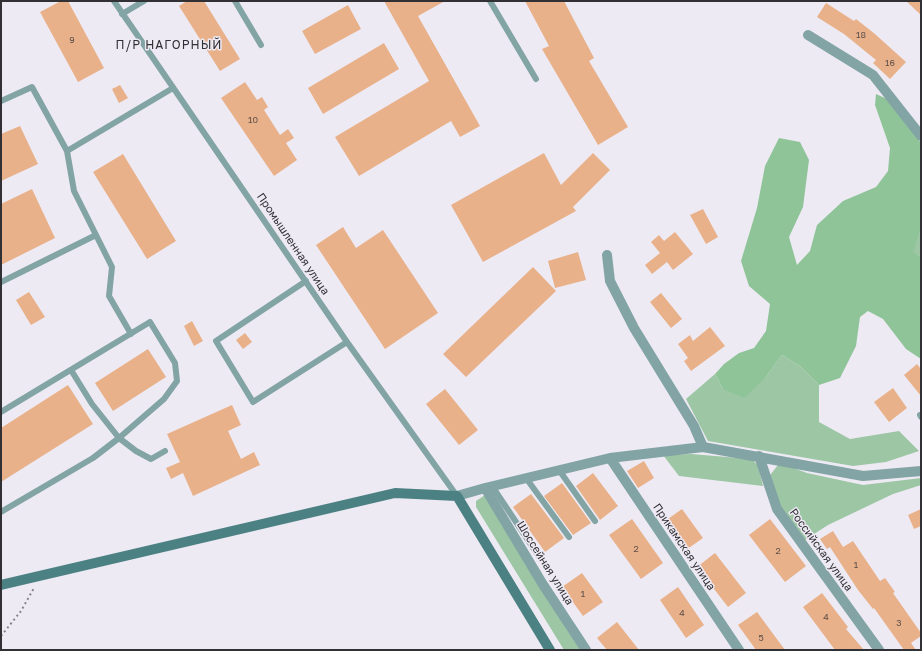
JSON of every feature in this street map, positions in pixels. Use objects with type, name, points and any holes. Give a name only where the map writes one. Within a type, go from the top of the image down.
[{"type":"street","points":[[808,35],[873,75],[921,136]]},
{"type":"street","points":[[607,255],[610,281],[623,308],[694,426],[703,447]]},
{"type":"street","points":[[1,585],[395,493],[458,496],[489,487],[610,458],[703,447],[863,476],[921,471]]},
{"type":"street","name":"Российская улица","points":[[759,456],[778,510],[879,650]]},
{"type":"street","name":"Прикамская улица","points":[[610,458],[739,650]]},
{"type":"street","name":"Шоссейная улица","points":[[489,487],[542,583],[586,650]]},
{"type":"street","points":[[458,496],[550,650]]},
{"type":"lane","name":"Промышленная улица","points":[[114,1],[347,342],[458,496]]},
{"type":"lane","points":[[122,14],[144,1]]},
{"type":"lane","points":[[235,1],[261,45]]},
{"type":"lane","points":[[490,1],[536,79]]},
{"type":"lane","points":[[1,102],[32,86],[67,151],[74,191],[112,267],[109,296],[131,334]]},
{"type":"lane","points":[[67,151],[173,88]]},
{"type":"lane","points":[[1,282],[96,235]]},
{"type":"lane","points":[[306,281],[216,341],[253,402],[347,342]]},
{"type":"lane","points":[[1,412],[150,322],[175,363],[177,380],[164,399],[119,438],[93,458],[1,512]]},
{"type":"lane","points":[[71,370],[92,404],[119,438],[136,451],[151,459],[165,450]]},
{"type":"lane","points":[[559,470],[595,520]]},
{"type":"lane","points":[[526,478],[569,537]]},
{"type":"lane","points":[[489,487],[538,555]]},
{"type":"path","points":[[1,636],[21,611],[42,576]]},
{"type":"green space","points":[[876,94],[887,99],[921,143],[921,228],[913,252],[921,257],[921,359],[906,349],[883,319],[868,311],[860,317],[856,346],[840,378],[819,385],[800,366],[782,355],[765,378],[744,398],[723,389],[715,374],[724,364],[739,353],[754,348],[766,331],[770,304],[749,286],[741,261],[757,208],[765,166],[779,138],[800,142],[809,160],[803,207],[789,237],[797,265],[810,251],[817,225],[843,201],[876,187],[888,171],[890,148],[875,105]]},
{"type":"green space","points":[[921,228],[921,257],[912,252]]},
{"type":"green space","points":[[782,355],[800,366],[819,385],[819,422],[850,439],[899,431],[919,451],[886,462],[853,466],[708,441],[686,399],[715,374],[723,389],[765,378]]},
{"type":"green space","points":[[691,454],[751,459],[758,465],[763,486],[679,476],[663,455]]},
{"type":"green space","points":[[783,464],[807,473],[863,485],[921,478],[921,485],[893,494],[828,525],[805,540],[780,506],[767,479],[778,465]]},
{"type":"green space","points":[[485,495],[582,650],[564,650],[476,507],[476,501]]},
{"type":"building","points":[[61,1],[68,1],[104,68],[78,82],[40,12]]},
{"type":"building","points":[[187,1],[204,1],[240,59],[220,71],[179,6]]},
{"type":"building","points":[[384,1],[445,1],[418,16],[480,126],[460,137],[451,121],[359,176],[335,137],[429,81]]},
{"type":"building","points":[[525,1],[564,1],[594,58],[589,61],[628,127],[598,145],[542,49],[549,46]]},
{"type":"building","points":[[906,1],[921,1],[921,15]]},
{"type":"building","points":[[826,3],[854,21],[856,19],[906,62],[890,79],[873,63],[876,60],[844,34],[817,17]]},
{"type":"building","points":[[348,5],[361,29],[315,54],[302,31]]},
{"type":"building","points":[[384,43],[399,69],[323,114],[308,88]]},
{"type":"building","points":[[245,82],[257,100],[262,97],[268,107],[264,110],[280,135],[288,129],[294,138],[286,143],[297,160],[274,176],[221,98]]},
{"type":"building","points":[[120,85],[128,98],[119,103],[112,89]]},
{"type":"building","points":[[20,126],[38,164],[1,181],[1,134]]},
{"type":"building","points":[[544,153],[561,185],[593,153],[610,170],[573,207],[576,211],[483,262],[451,205]]},
{"type":"building","points":[[123,154],[176,241],[147,259],[93,172]]},
{"type":"building","points":[[32,189],[55,238],[1,265],[1,204]]},
{"type":"building","points":[[703,209],[718,237],[706,244],[690,215]]},
{"type":"building","points":[[343,227],[356,248],[383,230],[438,313],[385,349],[316,245]]},
{"type":"building","points":[[675,232],[693,254],[673,270],[667,262],[652,274],[645,265],[660,253],[651,242],[659,235],[664,241]]},
{"type":"building","points":[[578,252],[586,280],[555,288],[548,261]]},
{"type":"building","points":[[533,267],[556,291],[466,377],[443,354]]},
{"type":"building","points":[[29,292],[45,317],[31,325],[16,300]]},
{"type":"building","points":[[661,293],[682,319],[671,328],[650,302]]},
{"type":"building","points":[[192,321],[203,341],[194,346],[184,326]]},
{"type":"building","points":[[710,327],[725,346],[691,371],[684,361],[688,358],[678,344],[690,335],[693,341]]},
{"type":"building","points":[[245,333],[252,342],[243,349],[236,340]]},
{"type":"building","points":[[148,349],[166,377],[113,411],[95,383]]},
{"type":"building","points":[[917,364],[921,369],[921,396],[904,375]]},
{"type":"building","points":[[68,385],[93,424],[1,482],[1,428]]},
{"type":"building","points":[[893,388],[907,408],[889,422],[874,402]]},
{"type":"building","points":[[445,389],[478,430],[459,445],[426,404]]},
{"type":"building","points":[[232,405],[241,425],[228,431],[241,459],[254,452],[260,465],[193,496],[183,473],[171,479],[166,468],[180,462],[167,434]]},
{"type":"building","points":[[644,461],[654,478],[638,488],[627,471]]},
{"type":"building","points":[[593,473],[618,506],[600,520],[576,486]]},
{"type":"building","points":[[562,483],[591,523],[573,535],[544,496]]},
{"type":"building","points":[[531,494],[564,538],[545,552],[513,507]]},
{"type":"building","points":[[682,509],[703,538],[686,550],[665,521]]},
{"type":"building","points":[[921,509],[921,526],[914,529],[908,515]]},
{"type":"building","points":[[632,519],[663,563],[641,579],[609,535]]},
{"type":"building","points":[[770,519],[806,566],[785,582],[749,535]]},
{"type":"building","points":[[833,531],[843,547],[853,541],[880,581],[885,578],[895,592],[893,593],[921,633],[921,636],[911,643],[916,650],[904,650],[874,608],[873,609],[858,590],[830,547],[827,549],[820,539]]},
{"type":"building","points":[[715,553],[746,593],[728,607],[697,567]]},
{"type":"building","points":[[582,573],[603,602],[583,616],[562,587]]},
{"type":"building","points":[[678,587],[704,625],[686,638],[660,600]]},
{"type":"building","points":[[822,593],[848,627],[846,629],[864,650],[835,650],[803,607]]},
{"type":"building","points":[[757,612],[785,650],[756,650],[738,625]]},
{"type":"building","points":[[617,622],[639,650],[607,650],[597,638]]},
{"type":"district","name":"П/Р НАГОРНЫЙ","points":[[169,45]]}]
